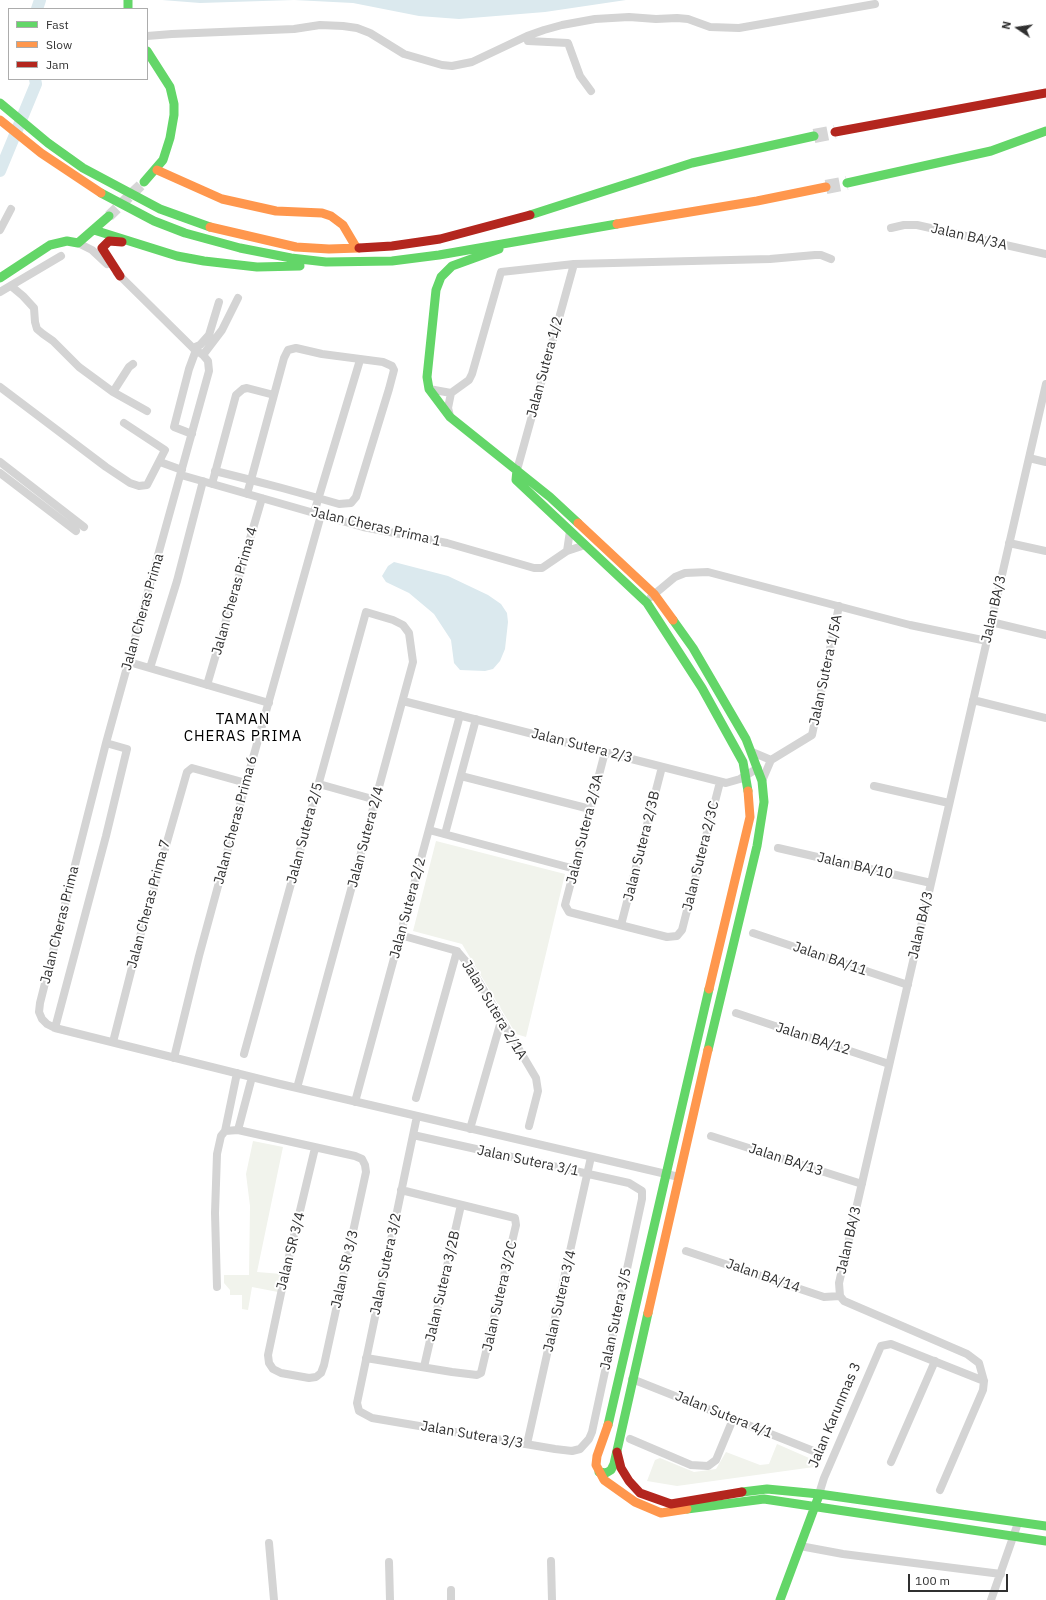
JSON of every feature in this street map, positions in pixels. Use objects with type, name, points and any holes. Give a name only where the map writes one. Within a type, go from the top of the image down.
[{"type":"main road","points":[[144,182],[157,170],[167,150],[173,126],[174,104],[166,78],[148,51]]},
{"type":"main road","points":[[836,132],[1046,93]]},
{"type":"main road","points":[[0,103],[48,143],[83,168],[160,209],[190,221],[219,230],[296,246],[328,249],[392,246],[440,239],[518,219],[692,164],[814,136]]},
{"type":"main road","points":[[0,120],[41,153],[90,187],[154,221],[179,231],[266,253],[326,262],[351,263],[417,258],[757,201],[826,187]]},
{"type":"main road","points":[[847,183],[992,151],[1046,131]]},
{"type":"main road","points":[[157,170],[222,199],[276,211],[331,216],[343,225],[356,247]]},
{"type":"main road","points":[[1,275],[50,245],[67,241],[78,242],[109,216]]},
{"type":"main road","points":[[94,230],[177,256],[232,266],[310,266],[326,262]]},
{"type":"main road","points":[[538,237],[463,261],[452,266],[441,277],[436,290],[427,376],[429,389],[450,417],[562,508],[654,594],[693,648],[746,739],[762,781],[763,817],[757,846],[616,1450],[611,1470],[606,1473],[599,1472]]},
{"type":"main road","points":[[120,276],[102,248],[109,241],[133,242]]},
{"type":"main road","points":[[517,470],[515,476],[516,480],[647,603],[716,710],[743,762],[750,800],[750,817],[665,1174],[606,1434],[597,1456],[596,1465],[599,1472],[604,1480],[635,1502],[661,1513],[764,1499],[815,1505],[1046,1541]]},
{"type":"main road","points":[[616,1450],[621,1468],[628,1481],[640,1492],[652,1498],[671,1504],[694,1501],[724,1494],[767,1489],[819,1494],[1046,1526]]},
{"type":"main road","name":"Jalan Karunmas 3","points":[[780,1600],[819,1494]]},
{"type":"main road","points":[[652,1498],[661,1513]]},
{"type":"street","points":[[148,36],[180,33],[294,29],[320,25],[343,26],[357,28],[370,33],[404,54],[442,65],[452,66],[472,62],[527,36],[544,30],[595,19],[629,17],[656,19],[677,18],[688,19],[710,27],[739,28],[875,4]]},
{"type":"street","points":[[528,41],[568,43],[580,76],[590,91]]},
{"type":"street","points":[[0,230],[11,209]]},
{"type":"street","name":"Jalan BA/3A","points":[[891,228],[904,225],[917,225],[1046,254]]},
{"type":"street","points":[[92,250],[90,240],[94,230]]},
{"type":"street","name":"Jalan Cheras Prima","points":[[56,1028],[47,1024],[42,1019],[39,1012],[40,1003],[106,743],[180,471],[185,431],[209,371],[208,362],[198,351],[92,250],[78,242]]},
{"type":"street","points":[[450,417],[448,408],[451,394],[469,380],[472,374],[502,272],[574,264],[770,259],[816,255],[821,255],[830,259]]},
{"type":"street","points":[[0,292],[61,256]]},
{"type":"street","name":"Jalan Sutera 1/2","points":[[517,470],[574,264]]},
{"type":"street","points":[[11,286],[24,296],[34,308],[35,322],[38,329],[79,367],[113,392],[147,411]]},
{"type":"street","points":[[198,351],[222,330],[238,298]]},
{"type":"street","points":[[185,431],[174,427],[189,368],[200,345],[209,335],[219,302]]},
{"type":"street","points":[[215,471],[251,480],[339,504],[351,503],[356,497],[394,370],[392,366],[388,363],[360,360],[296,348],[288,350],[284,358],[251,480],[247,494]]},
{"type":"street","name":"Jalan Cheras Prima 6","points":[[174,1058],[201,949],[268,703],[317,514],[318,498],[360,360]]},
{"type":"street","points":[[113,392],[129,367],[133,364]]},
{"type":"street","name":"Jalan BA/3","points":[[840,1296],[839,1284],[1046,384]]},
{"type":"street","points":[[0,387],[106,467],[130,483],[139,486],[147,485],[162,462],[165,450],[124,424]]},
{"type":"street","points":[[212,484],[236,394],[247,388],[274,395]]},
{"type":"street","points":[[429,389],[451,394]]},
{"type":"street","points":[[1029,458],[1046,462]]},
{"type":"street","points":[[0,462],[84,526]]},
{"type":"street","name":"Jalan Cheras Prima 1","points":[[162,462],[203,481],[317,514],[363,527],[447,543],[534,568],[542,568],[567,551],[585,545]]},
{"type":"street","points":[[0,473],[76,531]]},
{"type":"street","points":[[150,668],[177,581],[203,481]]},
{"type":"street","name":"Jalan Cheras Prima 4","points":[[207,685],[262,498]]},
{"type":"street","points":[[567,551],[570,531]]},
{"type":"street","points":[[1009,543],[1046,551]]},
{"type":"street","points":[[647,603],[654,594],[675,577],[685,573],[697,571],[723,576],[910,625],[987,641]]},
{"type":"street","name":"Jalan Sutera 1/5A","points":[[771,760],[812,735],[839,606]]},
{"type":"street","name":"Jalan Sutera 2/4","points":[[297,1088],[414,662],[409,633],[403,625],[394,620],[366,612]]},
{"type":"street","name":"Jalan Sutera 2/5","points":[[244,1054],[366,612]]},
{"type":"street","points":[[991,622],[1046,634]]},
{"type":"street","points":[[129,662],[268,703]]},
{"type":"street","points":[[973,700],[1046,718]]},
{"type":"street","name":"Jalan Sutera 2/3","points":[[403,701],[720,782],[733,782],[758,768]]},
{"type":"street","name":"Jalan Sutera 2/2","points":[[355,1102],[460,715]]},
{"type":"street","points":[[445,834],[476,719]]},
{"type":"street","points":[[106,743],[127,749],[56,1028],[355,1102],[679,1177]]},
{"type":"street","name":"Jalan Sutera 2/3A","points":[[604,752],[565,905],[569,912],[622,925]]},
{"type":"street","points":[[752,752],[771,760],[762,781]]},
{"type":"street","name":"Jalan Sutera 2/3B","points":[[622,925],[662,767]]},
{"type":"street","name":"Jalan Cheras Prima 7","points":[[114,1042],[163,851],[187,772],[190,768],[246,783]]},
{"type":"street","points":[[461,776],[590,809]]},
{"type":"street","name":"Jalan Sutera 2/3C","points":[[622,925],[667,937],[677,936],[682,930],[720,782]]},
{"type":"street","points":[[319,784],[376,800]]},
{"type":"street","points":[[874,786],[949,803]]},
{"type":"street","points":[[429,830],[574,869]]},
{"type":"street","name":"Jalan BA/10","points":[[778,848],[931,883]]},
{"type":"street","name":"Jalan BA/11","points":[[753,933],[908,985]]},
{"type":"street","name":"Jalan Sutera 2/1A","points":[[400,935],[457,951],[469,965],[536,1078],[538,1085],[529,1126]]},
{"type":"street","points":[[416,1098],[457,951]]},
{"type":"street","name":"Jalan BA/12","points":[[736,1013],[889,1064]]},
{"type":"street","points":[[470,1129],[501,1021]]},
{"type":"street","points":[[217,1287],[215,1213],[219,1144],[225,1131],[236,1073]]},
{"type":"street","points":[[238,1130],[252,1077]]},
{"type":"street","name":"Jalan Sutera 3/2","points":[[359,1411],[357,1403],[417,1116]]},
{"type":"street","points":[[225,1131],[238,1130],[315,1148]]},
{"type":"street","name":"Jalan Sutera 3/1","points":[[413,1135],[629,1183],[642,1191]]},
{"type":"street","name":"Jalan BA/13","points":[[711,1136],[862,1184]]},
{"type":"street","name":"Jalan SR 3/3","points":[[315,1148],[355,1156],[362,1159],[366,1172],[324,1365],[321,1373],[316,1377]]},
{"type":"street","name":"Jalan SR 3/4","points":[[315,1148],[287,1265],[268,1355],[269,1363],[273,1369],[281,1373],[309,1378],[316,1377]]},
{"type":"street","name":"Jalan Sutera 3/4","points":[[527,1444],[592,1157]]},
{"type":"street","points":[[401,1190],[461,1205]]},
{"type":"street","name":"Jalan Sutera 3/5","points":[[585,1445],[590,1439],[594,1424],[642,1199],[642,1191]]},
{"type":"street","name":"Jalan Sutera 3/2C","points":[[424,1367],[477,1375],[481,1373],[516,1225],[514,1218],[461,1205]]},
{"type":"street","name":"Jalan Sutera 3/2B","points":[[424,1367],[461,1205]]},
{"type":"street","name":"Jalan BA/14","points":[[686,1251],[824,1297],[840,1296]]},
{"type":"street","points":[[840,1296],[844,1301],[852,1305],[974,1358],[979,1363],[984,1381],[983,1390],[940,1490]]},
{"type":"street","name":"Jalan Karunmas 3","points":[[819,1494],[827,1471],[881,1346],[891,1344],[984,1381]]},
{"type":"street","points":[[366,1358],[424,1367]]},
{"type":"street","points":[[891,1462],[935,1361]]},
{"type":"street","name":"Jalan Sutera 4/1","points":[[632,1379],[816,1452]]},
{"type":"street","name":"Jalan Sutera 3/3","points":[[359,1411],[372,1418],[572,1451],[580,1449],[585,1445]]},
{"type":"street","points":[[630,1439],[691,1465],[708,1466],[716,1460],[734,1419]]},
{"type":"street","points":[[991,1600],[1015,1537],[1018,1523]]},
{"type":"street","points":[[269,1543],[274,1600]]},
{"type":"street","points":[[800,1546],[843,1554],[1001,1574]]},
{"type":"street","points":[[551,1561],[552,1600]]},
{"type":"street","points":[[389,1562],[390,1600]]},
{"type":"street","points":[[451,1590],[451,1600]]},
{"type":"shaded area","points":[[162,0],[294,0],[200,3]]},
{"type":"shaded area","points":[[294,0],[626,0],[545,12],[459,19],[419,16],[353,3]]},
{"type":"shaded area","points":[[394,562],[448,576],[488,595],[501,604],[507,613],[508,622],[505,649],[500,661],[493,669],[485,671],[460,670],[454,663],[451,640],[434,614],[409,593],[386,582],[382,576],[388,566]]},
{"type":"shaded area","points":[[436,841],[565,874],[526,1037],[516,1034],[462,944],[413,931]]},
{"type":"shaded area","points":[[253,1141],[283,1147],[257,1272],[282,1274],[278,1292],[252,1287],[248,1310],[242,1309],[242,1295],[230,1295],[230,1290],[224,1283],[224,1275],[249,1275],[250,1206],[246,1174]]},
{"type":"shaded area","points":[[777,1444],[816,1461],[814,1467],[677,1486],[647,1481],[655,1460],[660,1458],[694,1472],[716,1469],[726,1452],[760,1465],[769,1464]]},
{"type":"waterway","points":[[37,8],[40,0]]},
{"type":"waterway","points":[[0,171],[36,84],[35,80]]},
{"type":"tunnel","points":[[814,136],[835,132]]},
{"type":"tunnel","points":[[109,216],[144,182]]},
{"type":"tunnel","points":[[826,187],[847,183]]},
{"type":"traffic: fast","points":[[128,0],[128,8]]},
{"type":"traffic: fast","points":[[144,182],[163,160],[170,138],[174,115],[174,104],[170,87],[148,53]]},
{"type":"traffic: fast","points":[[0,103],[48,143],[83,168],[160,209],[210,227]]},
{"type":"traffic: fast","points":[[847,183],[991,151],[1046,131]]},
{"type":"traffic: fast","points":[[530,215],[692,163],[814,136]]},
{"type":"traffic: fast","points":[[101,193],[154,221],[185,233],[240,248],[291,258],[326,262],[392,261],[439,255],[617,224]]},
{"type":"traffic: fast","points":[[0,278],[50,245],[67,241],[78,243],[109,216]]},
{"type":"traffic: fast","points":[[94,230],[177,256],[204,261],[257,267],[300,266]]},
{"type":"traffic: fast","points":[[499,249],[452,266],[441,277],[436,290],[427,377],[429,389],[450,417],[550,497],[578,523]]},
{"type":"traffic: fast","points":[[517,470],[516,480],[647,603],[702,688],[743,762],[748,791]]},
{"type":"traffic: fast","points":[[673,620],[693,648],[746,739],[762,781],[764,802],[757,846],[708,1050]]},
{"type":"traffic: fast","points":[[608,1425],[709,989]]},
{"type":"traffic: fast","points":[[599,1472],[606,1473],[611,1470],[614,1464],[648,1313]]},
{"type":"traffic: fast","points":[[742,1492],[767,1489],[819,1494],[1046,1526]]},
{"type":"traffic: fast","points":[[780,1600],[818,1498]]},
{"type":"traffic: fast","points":[[687,1509],[764,1499],[1046,1541]]},
{"type":"traffic: slow","points":[[0,120],[41,153],[101,193]]},
{"type":"traffic: slow","points":[[157,170],[222,199],[276,211],[322,213],[331,216],[343,225],[356,247]]},
{"type":"traffic: slow","points":[[617,224],[757,201],[826,187]]},
{"type":"traffic: slow","points":[[210,227],[296,247],[329,249],[359,248]]},
{"type":"traffic: slow","points":[[578,523],[654,594],[673,620]]},
{"type":"traffic: slow","points":[[709,989],[750,817],[748,791]]},
{"type":"traffic: slow","points":[[648,1313],[708,1050]]},
{"type":"traffic: slow","points":[[608,1425],[597,1456],[596,1465],[604,1480],[635,1502],[661,1513],[687,1509]]},
{"type":"traffic: jam","points":[[835,132],[1046,93]]},
{"type":"traffic: jam","points":[[359,248],[392,246],[440,239],[530,215]]},
{"type":"traffic: jam","points":[[120,276],[102,248],[109,241],[122,242]]},
{"type":"traffic: jam","points":[[617,1452],[621,1468],[629,1481],[640,1493],[671,1504],[742,1492]]},
{"type":"district","name":"TAMAN CHERAS PRIMA","points":[[243,728]]}]
